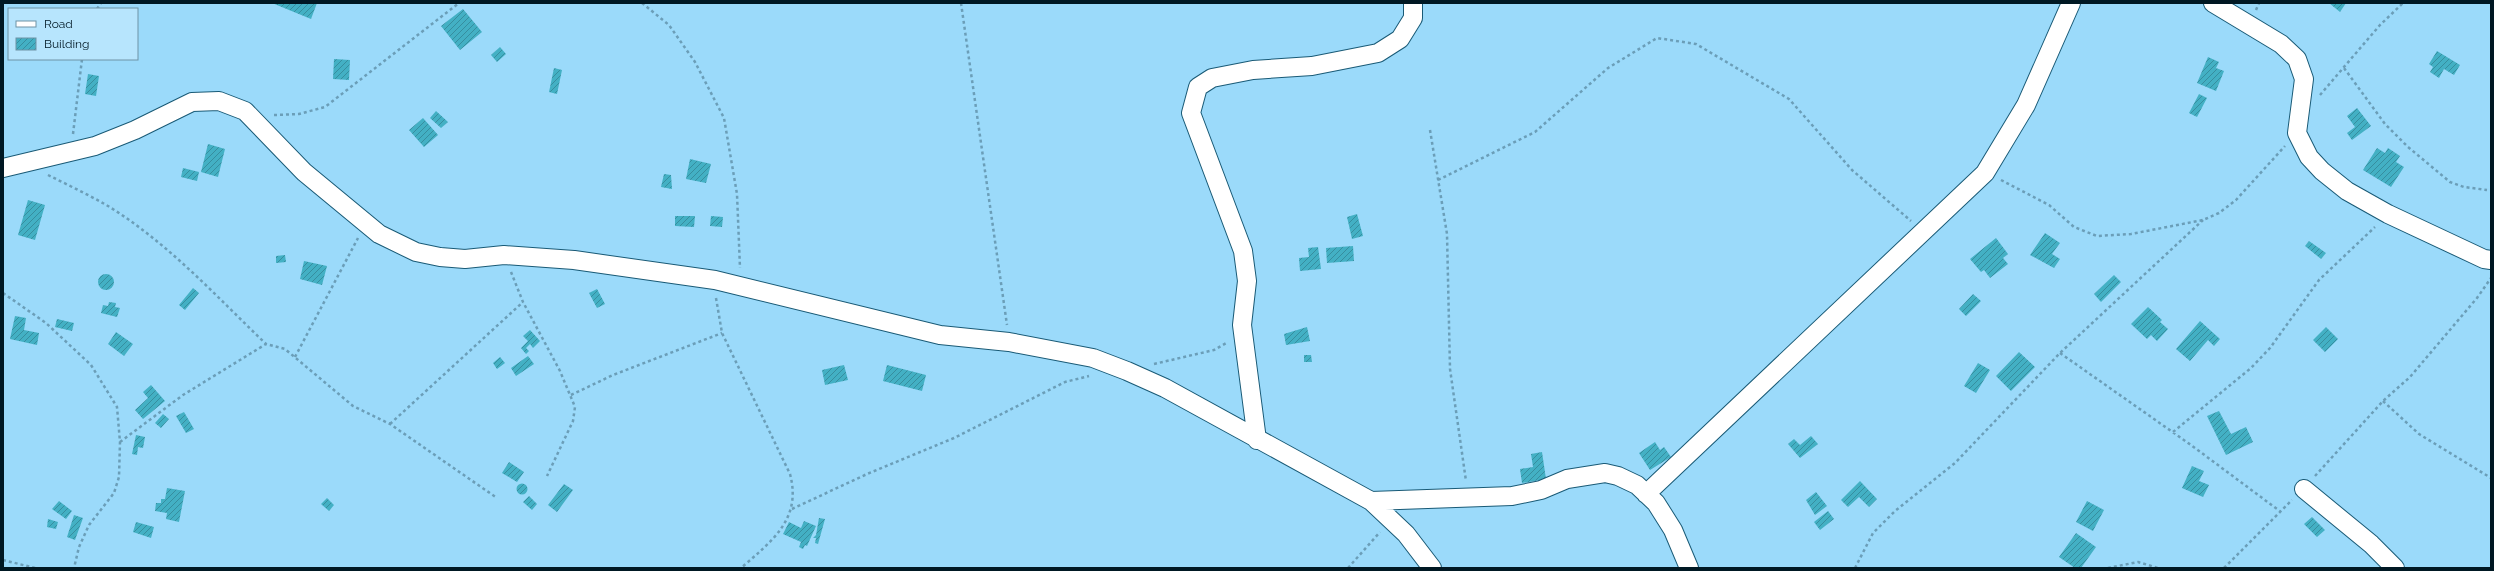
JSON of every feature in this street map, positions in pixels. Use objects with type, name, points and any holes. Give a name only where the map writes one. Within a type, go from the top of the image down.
[{"type":"street","points":[[1257,440],[1244,333],[1248,281],[1243,251],[1191,113],[1198,87],[1212,78],[1252,70],[1312,66],[1378,54],[1400,39],[1413,18],[1413,3]]},
{"type":"street","points":[[1646,494],[1985,173],[2026,105],[2071,3]]},
{"type":"street","points":[[2213,3],[2282,44],[2297,59],[2304,79],[2297,132],[2309,157],[2322,172],[2347,191],[2388,214],[2484,259],[2491,260]]},
{"type":"street","points":[[3,168],[71,153],[135,130],[192,102],[219,101],[245,111],[304,172],[366,224],[396,244],[440,258],[465,259],[504,255],[574,260],[740,284],[940,335],[1009,342],[1093,358],[1127,371],[1165,388],[1370,501],[1406,534],[1432,568]]},
{"type":"street","points":[[1370,501],[1468,499],[1512,496],[1541,490],[1567,479],[1605,473],[1637,486],[1656,503],[1673,530],[1689,568]]},
{"type":"street","points":[[2304,489],[2371,544],[2395,568]]},
{"type":"path","points":[[251,117],[299,114],[325,107],[459,3]]},
{"type":"path","points":[[642,3],[669,25],[682,43],[695,62],[724,118],[736,194],[740,284]]},
{"type":"path","points":[[961,3],[1009,342]]},
{"type":"path","points":[[2319,97],[2403,3]]},
{"type":"path","points":[[1438,180],[1535,132],[1608,68],[1657,38],[1696,44],[1788,99],[1852,170],[1923,231]]},
{"type":"path","points":[[71,153],[82,60]]},
{"type":"path","points":[[2344,68],[2385,124],[2408,147],[2450,182],[2464,187],[2487,190]]},
{"type":"path","points":[[1430,130],[1447,234],[1450,369],[1468,499]]},
{"type":"path","points":[[1985,173],[2025,191],[2048,205],[2074,227],[2097,236],[2131,234],[2203,220],[2219,213],[2236,200],[2297,132]]},
{"type":"path","points":[[26,163],[108,206],[150,236],[196,275],[266,344]]},
{"type":"path","points":[[2172,432],[2252,368],[2270,348],[2319,280],[2388,214]]},
{"type":"path","points":[[1855,568],[1873,533],[1895,511],[1955,463],[2060,353],[2203,220]]},
{"type":"path","points":[[295,357],[366,224]]},
{"type":"path","points":[[504,255],[523,302],[571,395],[575,408],[573,421],[547,476]]},
{"type":"path","points":[[2224,568],[2304,489],[2383,401],[2410,377],[2477,298],[2491,278]]},
{"type":"path","points":[[715,280],[717,309],[722,333],[790,474],[794,490],[792,509],[777,536],[741,568]]},
{"type":"path","points":[[3,293],[46,323],[91,365],[117,407],[120,442],[119,477],[114,493],[89,525],[79,547],[74,568]]},
{"type":"path","points":[[390,424],[523,302]]},
{"type":"path","points":[[571,395],[613,375],[722,333]]},
{"type":"path","points":[[1127,371],[1214,350],[1244,333]]},
{"type":"path","points":[[120,442],[183,395],[266,344],[275,345],[295,357],[353,406],[390,424],[497,498]]},
{"type":"path","points":[[2060,353],[2172,432],[2281,512]]},
{"type":"path","points":[[792,509],[867,474],[954,438],[1065,382],[1092,376]]},
{"type":"path","points":[[2383,401],[2419,434],[2491,478]]},
{"type":"path","points":[[1348,568],[1391,520]]},
{"type":"path","points":[[3,560],[35,568]]},
{"type":"path","points":[[2108,568],[2138,562],[2158,568]]},
{"type":"building","points":[[272,3],[317,3],[311,19]]},
{"type":"building","points":[[2329,3],[2346,3],[2340,12]]},
{"type":"building","points":[[463,9],[482,32],[460,50],[441,26]]},
{"type":"building","points":[[500,47],[506,54],[497,62],[491,55]]},
{"type":"building","points":[[2437,51],[2460,65],[2454,75],[2444,69],[2439,78],[2430,72],[2433,67],[2429,64]]},
{"type":"building","points":[[2208,57],[2219,62],[2216,68],[2224,71],[2216,91],[2197,83]]},
{"type":"building","points":[[334,59],[350,60],[349,80],[333,79]]},
{"type":"building","points":[[554,68],[562,70],[557,94],[549,92]]},
{"type":"building","points":[[88,74],[99,76],[96,96],[85,94]]},
{"type":"building","points":[[2199,94],[2207,98],[2197,117],[2189,113]]},
{"type":"building","points":[[2357,108],[2371,126],[2352,140],[2347,133],[2355,127],[2347,116]]},
{"type":"building","points":[[436,111],[448,122],[441,128],[430,118]]},
{"type":"building","points":[[423,118],[438,135],[424,147],[409,130]]},
{"type":"building","points":[[208,144],[225,149],[218,177],[201,172]]},
{"type":"building","points":[[2377,148],[2385,153],[2388,148],[2400,156],[2396,162],[2404,167],[2391,187],[2363,170]]},
{"type":"building","points":[[690,159],[711,164],[706,183],[686,179]]},
{"type":"building","points":[[183,168],[199,172],[197,181],[181,177]]},
{"type":"building","points":[[664,174],[671,175],[672,189],[661,187]]},
{"type":"building","points":[[28,200],[45,205],[35,240],[18,235]]},
{"type":"building","points":[[1357,214],[1363,236],[1352,239],[1347,217]]},
{"type":"building","points":[[675,216],[695,216],[694,227],[675,226]]},
{"type":"building","points":[[711,216],[723,217],[722,227],[710,226]]},
{"type":"building","points":[[2045,233],[2060,243],[2052,254],[2060,259],[2054,268],[2030,255]]},
{"type":"building","points":[[1996,238],[2008,254],[2003,258],[2008,264],[1990,278],[1984,270],[1981,272],[1970,259]]},
{"type":"building","points":[[2309,241],[2326,253],[2321,259],[2305,246]]},
{"type":"building","points":[[1353,246],[1354,261],[1327,263],[1326,248]]},
{"type":"building","points":[[1318,247],[1321,269],[1300,271],[1299,258],[1309,257],[1308,248]]},
{"type":"building","points":[[285,255],[286,262],[276,263],[276,256]]},
{"type":"building","points":[[304,261],[327,266],[322,285],[300,279]]},
{"type":"building","points":[[106,274],[113,279],[114,282],[109,289],[106,290],[99,285],[98,282],[103,275]]},
{"type":"building","points":[[2114,275],[2121,282],[2101,302],[2094,294]]},
{"type":"building","points":[[193,288],[199,293],[185,310],[179,305]]},
{"type":"building","points":[[597,289],[605,304],[597,308],[589,293]]},
{"type":"building","points":[[1973,294],[1981,301],[1966,316],[1959,309]]},
{"type":"building","points":[[109,302],[116,303],[115,307],[120,308],[117,317],[101,313],[103,305],[108,306]]},
{"type":"building","points":[[2148,307],[2162,320],[2160,322],[2168,329],[2157,341],[2151,335],[2147,339],[2131,324]]},
{"type":"building","points":[[15,316],[26,318],[24,330],[39,333],[37,345],[10,339]]},
{"type":"building","points":[[57,319],[74,323],[72,331],[55,327]]},
{"type":"building","points":[[2200,321],[2220,339],[2214,346],[2208,340],[2190,361],[2176,349]]},
{"type":"building","points":[[1307,327],[1310,341],[1286,345],[1284,334]]},
{"type":"building","points":[[2326,327],[2338,339],[2325,352],[2313,340]]},
{"type":"building","points":[[530,330],[540,341],[533,348],[530,344],[526,348],[529,351],[526,354],[521,348],[528,341],[523,336]]},
{"type":"building","points":[[116,332],[133,344],[124,356],[108,344]]},
{"type":"building","points":[[2019,352],[2035,367],[2011,391],[1996,376]]},
{"type":"building","points":[[1304,355],[1311,355],[1312,362],[1304,362]]},
{"type":"building","points":[[528,356],[534,364],[516,376],[511,368]]},
{"type":"building","points":[[500,357],[505,363],[497,369],[493,363]]},
{"type":"building","points":[[1978,363],[1990,370],[1976,393],[1964,386]]},
{"type":"building","points":[[844,365],[848,380],[825,385],[822,370]]},
{"type":"building","points":[[887,365],[926,375],[922,391],[883,381]]},
{"type":"building","points":[[151,385],[165,401],[143,419],[135,410],[148,398],[143,392]]},
{"type":"building","points":[[2219,411],[2231,434],[2246,427],[2253,442],[2226,455],[2207,416]]},
{"type":"building","points":[[184,412],[194,429],[186,433],[176,416]]},
{"type":"building","points":[[163,414],[169,419],[161,428],[155,423]]},
{"type":"building","points":[[136,435],[145,437],[143,448],[138,447],[137,455],[132,454]]},
{"type":"building","points":[[1811,436],[1818,444],[1800,458],[1788,444],[1794,439],[1800,445]]},
{"type":"building","points":[[1655,442],[1660,450],[1664,447],[1671,457],[1650,470],[1639,453]]},
{"type":"building","points":[[1542,452],[1546,479],[1522,483],[1520,469],[1533,467],[1531,454]]},
{"type":"building","points":[[509,462],[524,472],[517,482],[502,473]]},
{"type":"building","points":[[2192,466],[2204,471],[2199,481],[2209,485],[2203,497],[2182,488]]},
{"type":"building","points":[[1860,481],[1877,499],[1869,507],[1859,497],[1848,507],[1841,500]]},
{"type":"building","points":[[522,483],[526,485],[528,489],[526,493],[522,495],[518,493],[516,489],[518,485]]},
{"type":"building","points":[[564,484],[573,490],[557,512],[548,505]]},
{"type":"building","points":[[167,488],[185,491],[179,522],[166,519],[167,513],[155,511],[156,503],[161,503],[161,499],[165,499]]},
{"type":"building","points":[[1816,492],[1827,506],[1815,515],[1806,500]]},
{"type":"building","points":[[529,496],[537,504],[532,510],[523,502]]},
{"type":"building","points":[[327,498],[334,505],[329,511],[321,504]]},
{"type":"building","points":[[59,501],[72,511],[66,519],[52,509]]},
{"type":"building","points":[[2087,501],[2104,510],[2093,531],[2076,522]]},
{"type":"building","points":[[1828,511],[1834,519],[1820,530],[1814,522]]},
{"type":"building","points":[[74,515],[83,518],[75,540],[67,537]]},
{"type":"building","points":[[2312,517],[2325,530],[2317,537],[2304,524]]},
{"type":"building","points":[[819,518],[825,519],[818,544],[815,543],[816,538],[813,538],[816,535]]},
{"type":"building","points":[[48,519],[58,522],[56,529],[47,527]]},
{"type":"building","points":[[804,521],[816,526],[807,546],[805,545],[803,549],[799,547],[801,542],[783,534],[789,522],[801,528]]},
{"type":"building","points":[[136,522],[154,527],[151,538],[133,532]]},
{"type":"building","points":[[2076,533],[2096,547],[2081,568],[2075,568],[2059,557]]}]
